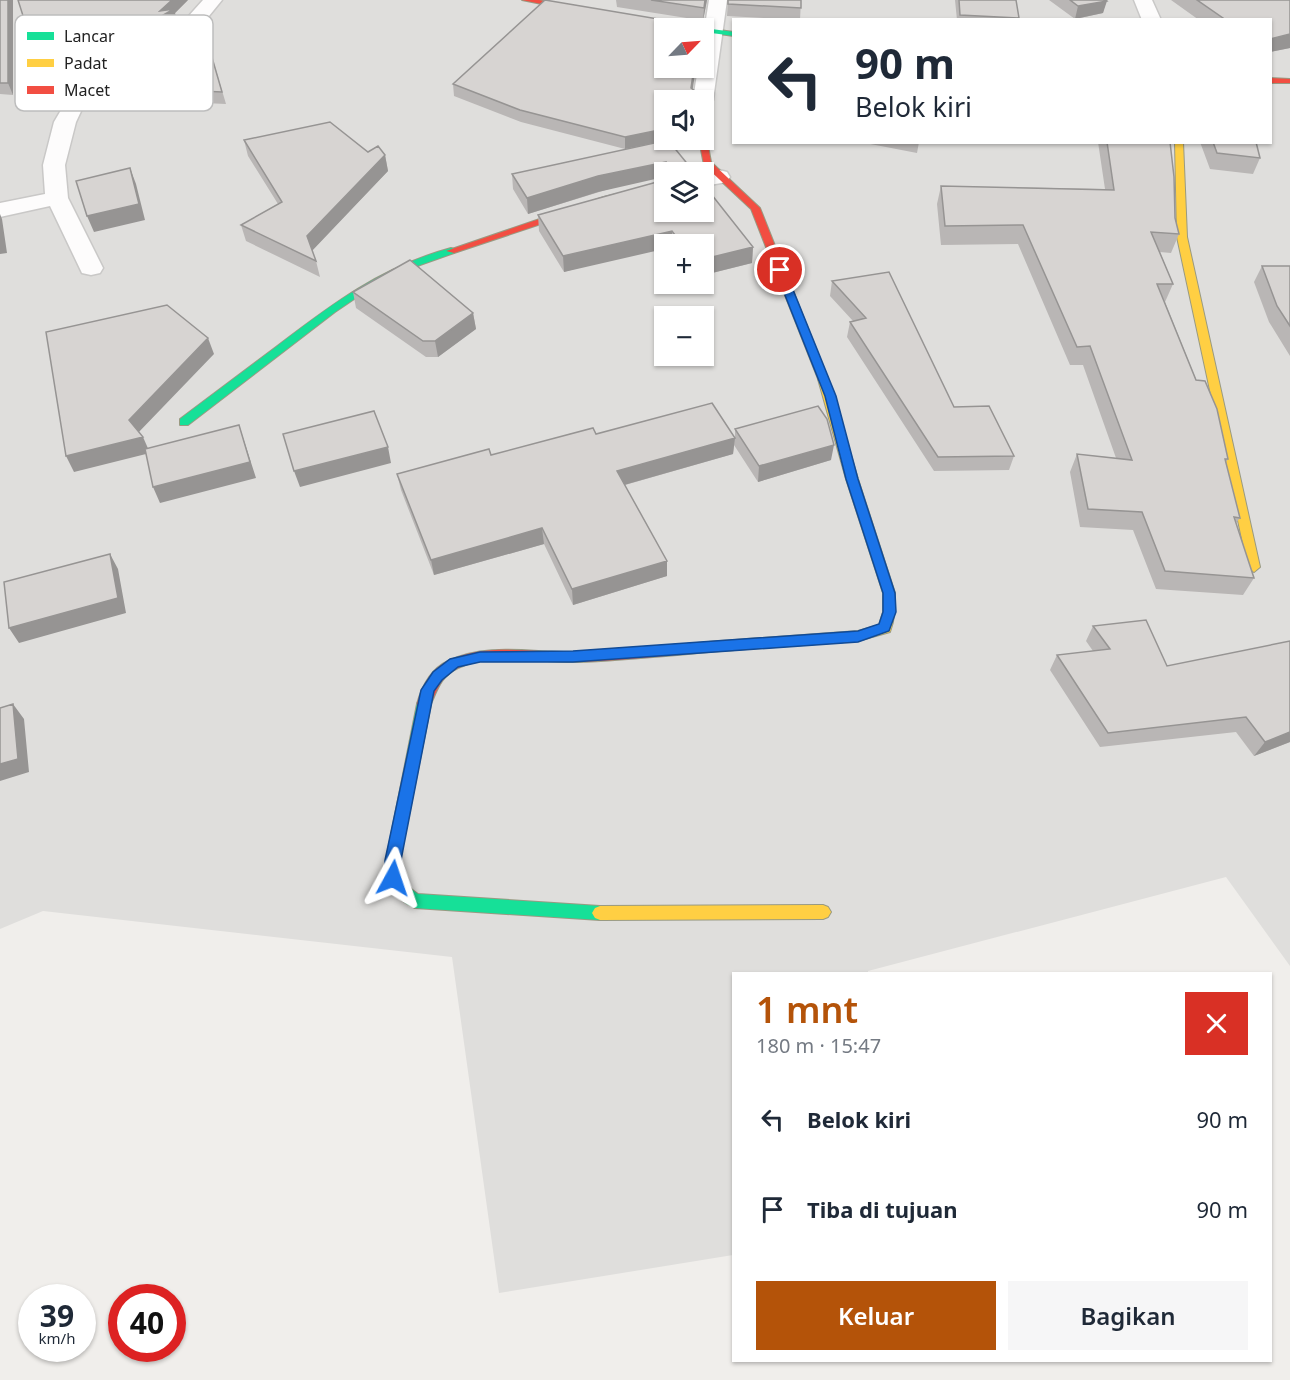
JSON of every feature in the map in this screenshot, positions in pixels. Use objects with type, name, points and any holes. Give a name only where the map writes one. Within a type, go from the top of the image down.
[{"type":"street","points":[[200,15],[213,0]]},
{"type":"street","points":[[526,0],[601,13]]},
{"type":"street","points":[[712,18],[718,0]]},
{"type":"street","points":[[1143,0],[1151,18]]},
{"type":"street","points":[[714,32],[732,34]]},
{"type":"street","points":[[1272,80],[1290,81]]},
{"type":"street","points":[[70,111],[65,122],[54,165],[57,198],[91,268]]},
{"type":"street","points":[[1179,144],[1182,237],[1254,567]]},
{"type":"street","points":[[714,179],[740,192],[755,208],[830,396],[852,479],[889,593],[889,612],[885,628],[858,636],[573,657],[480,657],[455,663],[437,676],[428,690],[393,860],[393,878],[398,891],[415,902],[616,915],[823,912]]},
{"type":"street","points":[[184,422],[331,310],[365,287],[417,263],[540,219],[607,199],[654,188]]},
{"type":"street","points":[[0,210],[57,198]]},
{"type":"shaded area","points":[[0,0],[1290,0],[1290,966],[1226,877],[868,972],[732,972],[732,1255],[499,1293],[452,957],[43,911],[0,929]]},
{"type":"building","points":[[0,0],[8,0],[8,83],[0,83]]},
{"type":"building","points":[[18,0],[172,0],[160,11],[174,9],[163,15],[23,15]]},
{"type":"building","points":[[545,0],[654,18],[654,78],[692,78],[691,88],[694,90],[654,90],[654,131],[625,137],[520,110],[453,84]]},
{"type":"building","points":[[651,0],[705,0],[704,8]]},
{"type":"building","points":[[728,0],[801,0],[801,8],[728,4]]},
{"type":"building","points":[[959,0],[1016,0],[1019,18],[960,15]]},
{"type":"building","points":[[1070,0],[1106,0],[1107,1],[1078,6]]},
{"type":"building","points":[[1197,0],[1290,0],[1290,34],[1272,38],[1272,18],[1223,18]]},
{"type":"building","points":[[213,61],[222,92],[213,92]]},
{"type":"building","points":[[330,122],[368,152],[378,146],[385,155],[307,236],[316,261],[241,225],[282,202],[244,140]]},
{"type":"building","points":[[654,143],[654,150],[676,150],[686,162],[654,162],[654,164],[598,176],[527,198],[512,174]]},
{"type":"building","points":[[1107,144],[1170,144],[1175,218],[1179,234],[1151,232],[1173,284],[1157,284],[1196,380],[1205,381],[1217,409],[1228,459],[1225,459],[1240,518],[1234,517],[1254,578],[1165,571],[1142,512],[1088,509],[1077,454],[1132,460],[1090,346],[1077,347],[1023,225],[945,226],[941,186],[1114,190]]},
{"type":"building","points":[[1214,144],[1256,144],[1260,158],[1217,153]]},
{"type":"building","points":[[130,168],[139,204],[87,216],[76,181]]},
{"type":"building","points":[[654,183],[654,222],[714,222],[714,198],[753,247],[714,257],[714,234],[674,234],[672,231],[563,256],[538,215]]},
{"type":"building","points":[[410,260],[473,313],[435,341],[423,341],[353,292]]},
{"type":"building","points":[[1262,266],[1290,266],[1290,326],[1277,306]]},
{"type":"building","points":[[889,272],[954,407],[989,406],[1014,456],[938,457],[850,322],[866,318],[832,281]]},
{"type":"building","points":[[167,305],[208,338],[129,420],[143,437],[66,456],[46,332]]},
{"type":"building","points":[[712,403],[735,438],[617,471],[667,561],[572,589],[542,528],[431,560],[397,474],[489,449],[491,455],[593,428],[596,434]]},
{"type":"building","points":[[818,406],[827,419],[834,445],[759,466],[735,429]]},
{"type":"building","points":[[374,411],[388,447],[294,471],[283,434]]},
{"type":"building","points":[[239,425],[250,462],[153,487],[145,449]]},
{"type":"building","points":[[110,554],[118,598],[9,628],[4,582]]},
{"type":"building","points":[[1146,620],[1167,666],[1290,641],[1290,732],[1265,742],[1246,717],[1108,733],[1057,655],[1110,649],[1093,626]]},
{"type":"building","points":[[13,704],[18,759],[0,764],[0,708]]},
{"type":"traffic: fast","points":[[714,31],[732,34]]},
{"type":"traffic: fast","points":[[184,422],[331,310],[365,287],[417,263],[451,251]]},
{"type":"traffic: fast","points":[[424,704],[393,860],[395,879],[400,889],[415,901],[600,913]]},
{"type":"traffic: slow","points":[[1179,144],[1182,237],[1254,567]]},
{"type":"traffic: slow","points":[[747,644],[858,636],[885,628],[889,612],[889,593],[823,379]]},
{"type":"traffic: slow","points":[[600,913],[823,912]]},
{"type":"traffic: jam","points":[[526,0],[586,11]]},
{"type":"traffic: jam","points":[[1272,80],[1290,81]]},
{"type":"traffic: jam","points":[[705,150],[707,163],[755,208],[823,379]]},
{"type":"traffic: jam","points":[[451,251],[607,199],[654,188]]},
{"type":"traffic: jam","points":[[424,704],[428,691],[439,674],[456,663],[483,656],[595,656],[747,644]]},
{"type":"route","points":[[393,878],[393,860],[428,690],[437,676],[455,663],[480,657],[573,657],[858,636],[885,628],[889,612],[889,593],[852,479],[830,396],[780,270]]}]
